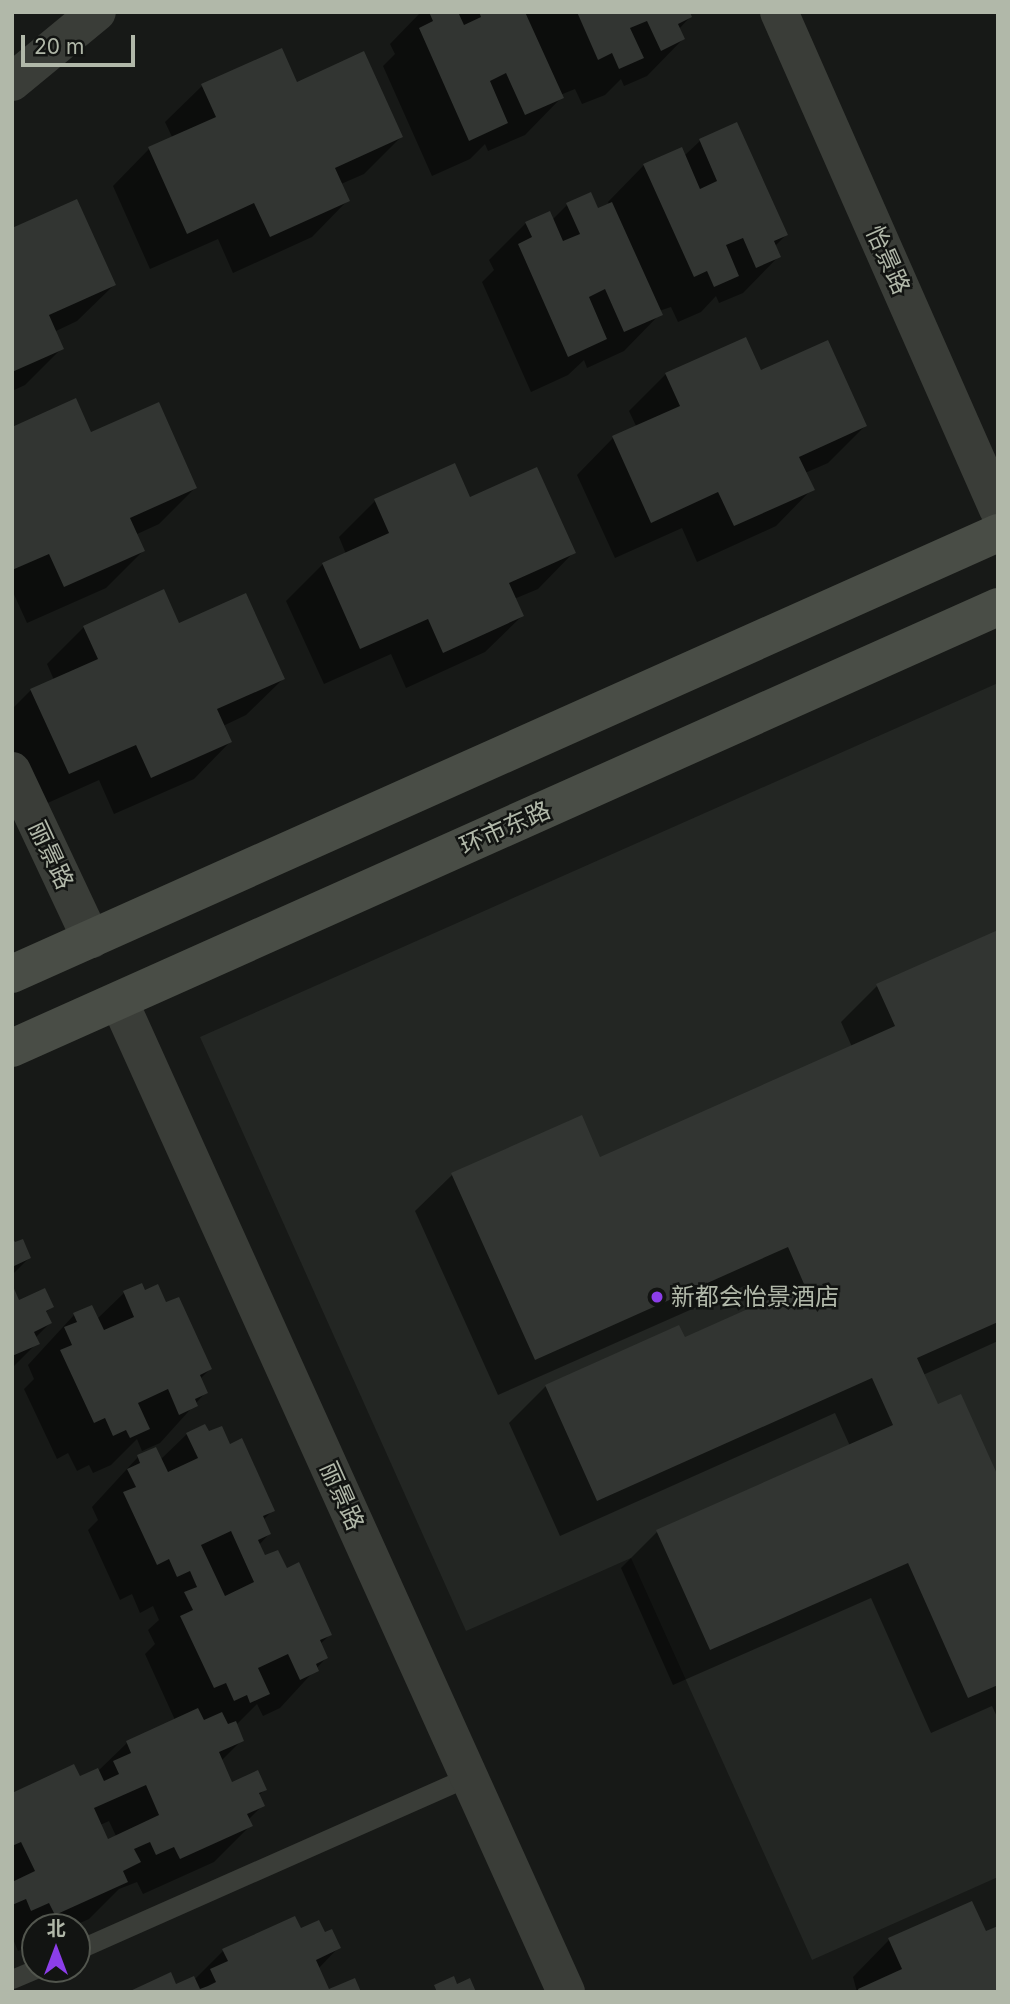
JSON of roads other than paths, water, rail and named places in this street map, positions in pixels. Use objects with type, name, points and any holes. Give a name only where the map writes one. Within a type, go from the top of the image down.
[{"type":"main road","points":[[12,974],[998,533]]},
{"type":"main road","name":"环市东路","points":[[12,1048],[998,607]]},
{"type":"street","points":[[12,82],[97,12]]},
{"type":"street","name":"怡景路","points":[[779,12],[998,509]]},
{"type":"street","name":"丽景路","points":[[12,771],[91,939]]},
{"type":"street","name":"丽景路","points":[[119,1000],[566,1992]]},
{"type":"lane","points":[[91,1944],[469,1776]]},
{"type":"place","name":"新都会怡景酒店","points":[[657,1297]]}]
